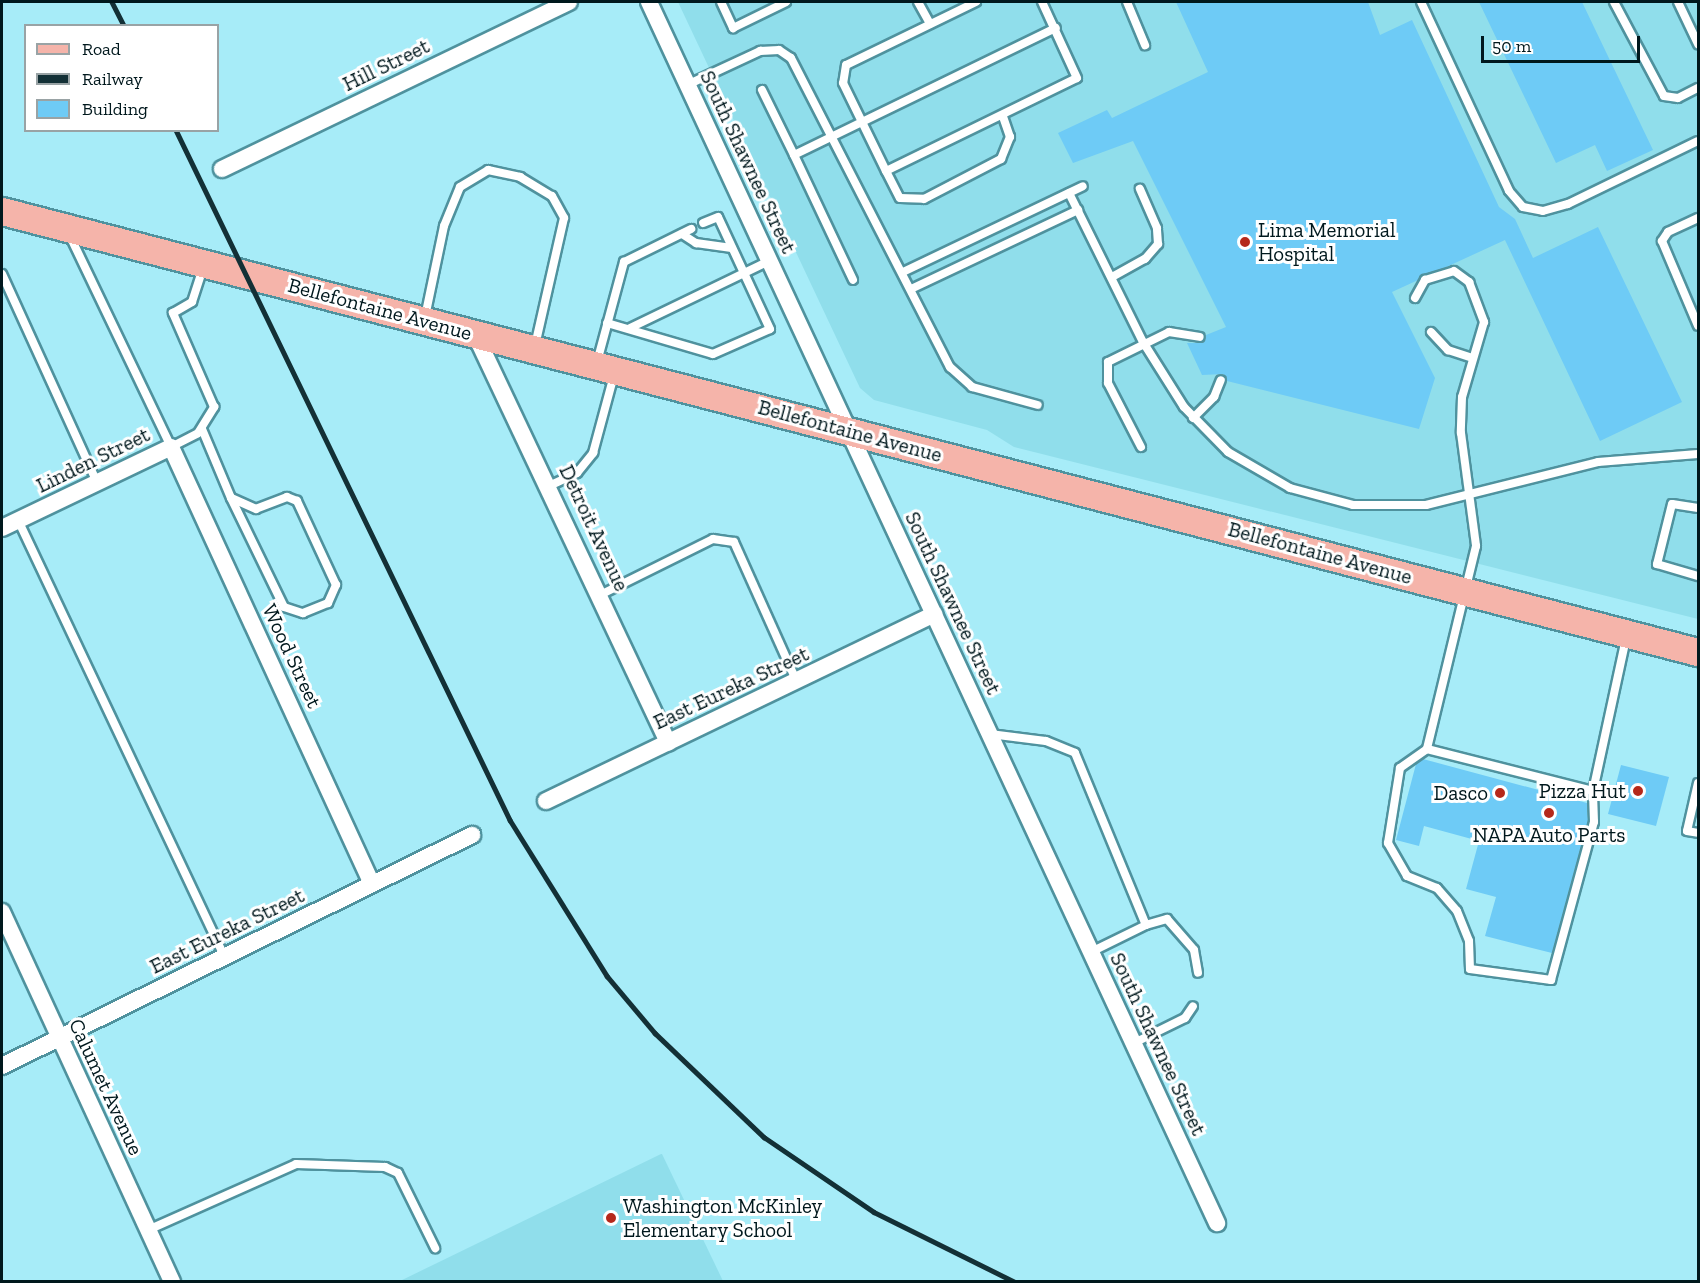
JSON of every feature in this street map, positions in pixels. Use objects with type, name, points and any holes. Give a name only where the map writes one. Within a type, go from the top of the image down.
[{"type":"main road","name":"Bellefontaine Avenue","points":[[2,211],[1698,652]]},
{"type":"street","name":"Hill Street","points":[[222,169],[569,2]]},
{"type":"street","name":"South Shawnee Street","points":[[649,2],[1217,1224]]},
{"type":"street","name":"Detroit Avenue","points":[[475,334],[549,486],[668,743]]},
{"type":"street","name":"Linden Street","points":[[2,528],[171,447]]},
{"type":"street","name":"Wood Street","points":[[171,447],[372,885]]},
{"type":"street","name":"East Eureka Street","points":[[546,801],[934,614]]},
{"type":"street","name":"East Eureka Street","points":[[2,1066],[472,835]]},
{"type":"street","name":"Calumet Avenue","points":[[2,912],[6,932],[172,1281]]},
{"type":"lane","points":[[721,2],[733,28],[786,2]]},
{"type":"lane","points":[[918,2],[930,24]]},
{"type":"lane","points":[[976,2],[846,65],[843,83],[900,198],[924,199],[1001,159],[1010,137],[1003,117]]},
{"type":"lane","points":[[886,171],[1003,117],[1077,78],[1056,28],[1042,2]]},
{"type":"lane","points":[[1127,2],[1145,45]]},
{"type":"lane","points":[[1421,2],[1509,191],[1523,207],[1543,211],[1562,207],[1698,141]]},
{"type":"lane","points":[[1614,2],[1664,96],[1678,98],[1698,88]]},
{"type":"lane","points":[[1678,2],[1698,44]]},
{"type":"lane","points":[[794,155],[1056,28]]},
{"type":"lane","points":[[687,85],[760,51],[779,50],[801,67],[903,272],[940,353],[960,378],[985,392],[1038,405]]},
{"type":"lane","points":[[762,90],[853,280]]},
{"type":"lane","points":[[424,321],[444,226],[460,188],[489,170],[520,177],[552,196],[564,218],[534,349]]},
{"type":"lane","points":[[903,272],[1083,186]]},
{"type":"lane","points":[[1112,277],[1145,259],[1158,244],[1157,228],[1140,189]]},
{"type":"lane","points":[[1069,192],[1143,342],[1192,418],[1249,466],[1332,501],[1402,507],[1472,493],[1598,462],[1698,454]]},
{"type":"lane","points":[[911,289],[1078,210]]},
{"type":"lane","points":[[608,322],[713,354],[770,329],[718,217],[703,224]]},
{"type":"lane","points":[[1698,218],[1668,232],[1662,241],[1698,326]]},
{"type":"lane","points":[[66,228],[171,447],[202,429],[214,407],[173,313],[192,302],[204,264]]},
{"type":"lane","points":[[549,486],[577,473],[593,453],[605,368],[608,322],[624,262],[691,229]]},
{"type":"lane","points":[[682,234],[696,243],[732,248]]},
{"type":"lane","points":[[630,328],[769,261]]},
{"type":"lane","points":[[1415,298],[1420,285],[1439,272],[1454,272],[1469,282],[1484,321],[1462,397],[1461,433],[1472,493],[1476,546],[1468,592],[1427,748],[1400,768],[1388,843],[1407,876],[1437,888],[1457,912],[1469,941],[1470,969],[1551,980],[1594,822],[1593,791],[1627,633]]},
{"type":"lane","points":[[2,274],[98,482]]},
{"type":"lane","points":[[1141,447],[1105,371],[1112,357],[1143,342],[1178,331],[1200,338]]},
{"type":"lane","points":[[1431,332],[1448,350],[1472,358]]},
{"type":"lane","points":[[1192,418],[1214,398],[1221,380]]},
{"type":"lane","points":[[202,429],[231,498],[284,607],[303,614],[328,603],[336,585],[297,501],[286,497],[256,509],[231,498]]},
{"type":"lane","points":[[1698,507],[1672,504],[1657,564],[1698,576]]},
{"type":"lane","points":[[18,520],[225,957]]},
{"type":"lane","points":[[600,595],[713,539],[734,542],[797,682]]},
{"type":"lane","points":[[989,734],[1047,741],[1075,753],[1146,925]]},
{"type":"lane","points":[[1427,748],[1593,791]]},
{"type":"lane","points":[[1698,783],[1687,831],[1698,833]]},
{"type":"lane","points":[[1091,952],[1146,925],[1167,919],[1194,950],[1198,973]]},
{"type":"lane","points":[[1134,1043],[1185,1018],[1193,1006]]},
{"type":"lane","points":[[148,1230],[296,1164],[385,1167],[398,1173],[435,1248]]},
{"type":"shaded area","name":"Lima Memorial Hospital","points":[[678,2],[1698,2],[1698,619],[1014,447],[987,430],[874,400],[860,388]]},
{"type":"shaded area","name":"Washington McKinley Elementary School","points":[[661,1154],[723,1281],[400,1281]]},
{"type":"building","points":[[1176,2],[1368,2],[1380,35],[1412,20],[1499,207],[1515,219],[1533,258],[1598,227],[1682,402],[1600,441],[1505,240],[1392,292],[1435,378],[1419,429],[1227,381],[1223,374],[1202,375],[1187,343],[1203,343],[1206,335],[1226,327],[1133,141],[1073,163],[1058,133],[1107,110],[1112,118],[1208,72]]},
{"type":"building","points":[[1479,2],[1582,2],[1653,150],[1607,171],[1595,145],[1556,163]]},
{"type":"building","points":[[1423,759],[1587,803],[1588,821],[1552,953],[1485,936],[1496,897],[1466,889],[1479,841],[1424,826],[1419,846],[1396,840],[1416,764]]},
{"type":"building","points":[[1621,765],[1669,777],[1656,826],[1608,814]]},
{"type":"railway","points":[[112,2],[123,24]]},
{"type":"railway","points":[[177,132],[510,820],[607,976],[655,1033],[764,1137],[874,1212],[1015,1282]]},
{"type":"place","name":"Lima Memorial Hospital","points":[[1245,242]]},
{"type":"place","name":"Pizza Hut","points":[[1638,791]]},
{"type":"place","name":"Dasco","points":[[1500,793]]},
{"type":"place","name":"NAPA Auto Parts","points":[[1549,813]]},
{"type":"place","name":"Washington McKinley Elementary School","points":[[611,1218]]}]
